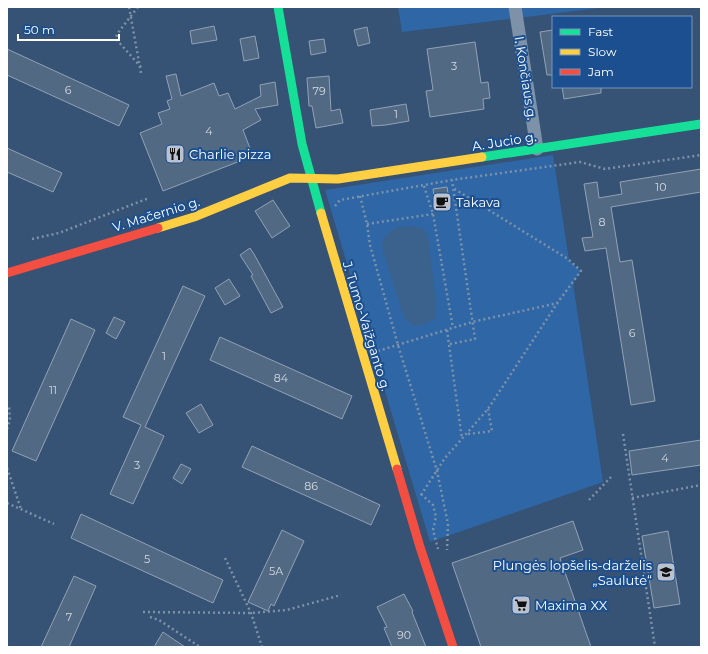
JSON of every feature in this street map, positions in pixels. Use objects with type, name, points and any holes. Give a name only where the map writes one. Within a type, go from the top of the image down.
[{"type":"street","name":"J. Tumo-Vaižganto g.","points":[[278,7],[302,144],[311,178],[416,533],[453,647]]},
{"type":"street","name":"I. Končiaus g.","points":[[515,7],[537,149]]},
{"type":"street","name":"A. Jucio g.","points":[[311,178],[338,179],[701,124]]},
{"type":"street","name":"V. Mačernio g.","points":[[7,272],[194,217],[290,178],[311,178]]},
{"type":"path","points":[[129,7],[141,73]]},
{"type":"path","points":[[138,7],[117,34],[116,39],[141,67]]},
{"type":"path","points":[[337,213],[335,206],[340,200],[452,180],[580,162],[604,169],[701,155]]},
{"type":"path","points":[[450,344],[475,339],[452,180]]},
{"type":"path","points":[[424,186],[432,214],[453,328]]},
{"type":"path","points":[[421,495],[446,458],[488,409],[558,302],[581,271],[568,259],[453,188]]},
{"type":"path","points":[[360,196],[367,224],[370,245],[398,345],[437,471],[448,524],[447,550]]},
{"type":"path","points":[[32,239],[60,233],[149,198]]},
{"type":"path","points":[[367,224],[432,214]]},
{"type":"path","points":[[376,344],[378,351],[472,322],[558,302]]},
{"type":"path","points":[[447,330],[462,440]]},
{"type":"path","points":[[7,428],[10,420],[9,407]]},
{"type":"path","points":[[467,434],[492,431],[488,409]]},
{"type":"path","points":[[623,434],[655,647]]},
{"type":"path","points":[[7,468],[21,509]]},
{"type":"path","points":[[590,500],[611,477]]},
{"type":"path","points":[[632,498],[701,485]]},
{"type":"path","points":[[419,487],[421,495],[433,505],[436,517],[433,530],[440,553]]},
{"type":"path","points":[[7,503],[54,524]]},
{"type":"path","points":[[225,558],[251,613],[262,647]]},
{"type":"path","points":[[143,612],[251,613],[287,610],[341,595]]},
{"type":"path","points":[[150,618],[159,620],[200,647]]},
{"type":"shaded area","points":[[398,7],[608,7],[402,32]]},
{"type":"shaded area","points":[[553,155],[569,260],[581,271],[573,283],[603,482],[430,542],[325,190]]},
{"type":"shaded area","points":[[415,226],[423,229],[428,236],[436,303],[436,318],[425,324],[415,326],[407,321],[402,311],[383,251],[382,242],[389,232],[396,228]]},
{"type":"building","points":[[214,26],[217,40],[192,44],[190,31]]},
{"type":"building","points":[[367,27],[370,43],[358,46],[354,30]]},
{"type":"building","points":[[552,30],[552,75],[547,75],[540,32]]},
{"type":"building","points":[[255,36],[259,58],[244,61],[240,39]]},
{"type":"building","points":[[324,39],[326,52],[311,55],[309,41]]},
{"type":"building","points":[[475,42],[481,83],[488,82],[490,98],[483,99],[484,109],[430,117],[426,91],[433,90],[427,49]]},
{"type":"building","points":[[7,49],[129,105],[119,126],[7,75]]},
{"type":"building","points":[[176,74],[181,96],[214,83],[219,96],[228,93],[235,109],[261,96],[260,85],[275,82],[278,105],[255,109],[261,120],[243,130],[253,156],[163,191],[140,133],[162,124],[158,113],[170,109],[167,101],[172,99],[166,76]]},
{"type":"building","points":[[329,76],[331,111],[340,109],[343,123],[316,128],[312,106],[309,106],[307,78]]},
{"type":"building","points":[[562,88],[601,88],[601,93],[564,99]]},
{"type":"building","points":[[406,104],[409,121],[372,126],[370,110]]},
{"type":"building","points":[[7,148],[62,173],[53,192],[7,172]]},
{"type":"building","points":[[701,169],[701,192],[611,207],[620,262],[632,260],[655,401],[631,405],[606,248],[585,251],[582,238],[593,237],[584,184],[597,182],[599,198],[622,194],[620,182]]},
{"type":"building","points":[[447,187],[450,206],[436,208],[433,189]]},
{"type":"building","points":[[273,200],[290,226],[272,238],[255,211]]},
{"type":"building","points":[[250,248],[283,307],[271,313],[251,276],[253,275],[240,255]]},
{"type":"building","points":[[229,279],[240,296],[225,305],[215,288]]},
{"type":"building","points":[[183,286],[205,296],[145,427],[164,436],[133,504],[110,494],[141,425],[123,417]]},
{"type":"building","points":[[114,317],[125,322],[116,339],[106,333]]},
{"type":"building","points":[[71,319],[95,330],[36,461],[12,451]]},
{"type":"building","points":[[220,337],[352,396],[342,419],[210,360]]},
{"type":"building","points":[[201,404],[213,425],[199,433],[186,413]]},
{"type":"building","points":[[701,440],[701,465],[632,475],[629,451]]},
{"type":"building","points":[[252,446],[380,505],[371,525],[242,467]]},
{"type":"building","points":[[181,464],[191,469],[182,484],[173,478]]},
{"type":"building","points":[[81,514],[223,580],[213,603],[71,538]]},
{"type":"building","name":"Maxima XX","points":[[573,521],[583,550],[560,558],[591,647],[481,647],[452,563]]},
{"type":"building","points":[[282,530],[304,541],[274,606],[271,604],[268,611],[248,602]]},
{"type":"building","points":[[668,531],[680,604],[654,608],[642,536]]},
{"type":"building","points":[[74,576],[96,586],[69,647],[41,647]]},
{"type":"building","points":[[404,594],[413,611],[412,612],[426,647],[392,647],[384,628],[387,627],[377,607]]},
{"type":"building","points":[[163,632],[185,647],[154,647]]},
{"type":"traffic: fast","points":[[278,7],[302,144],[321,213]]},
{"type":"traffic: fast","points":[[482,157],[701,124]]},
{"type":"traffic: slow","points":[[158,228],[194,217],[290,178],[338,179],[482,157]]},
{"type":"traffic: slow","points":[[321,213],[397,469]]},
{"type":"traffic: jam","points":[[7,273],[158,228]]},
{"type":"traffic: jam","points":[[397,469],[420,547],[453,647]]},
{"type":"place","name":"Charlie pizza","points":[[175,154]]},
{"type":"place","name":"Takava","points":[[442,202]]},
{"type":"place","name":"Plungės lopšelis-darželis „Saulutė“","points":[[666,572]]},
{"type":"place","name":"Maxima XX","points":[[521,605]]}]
